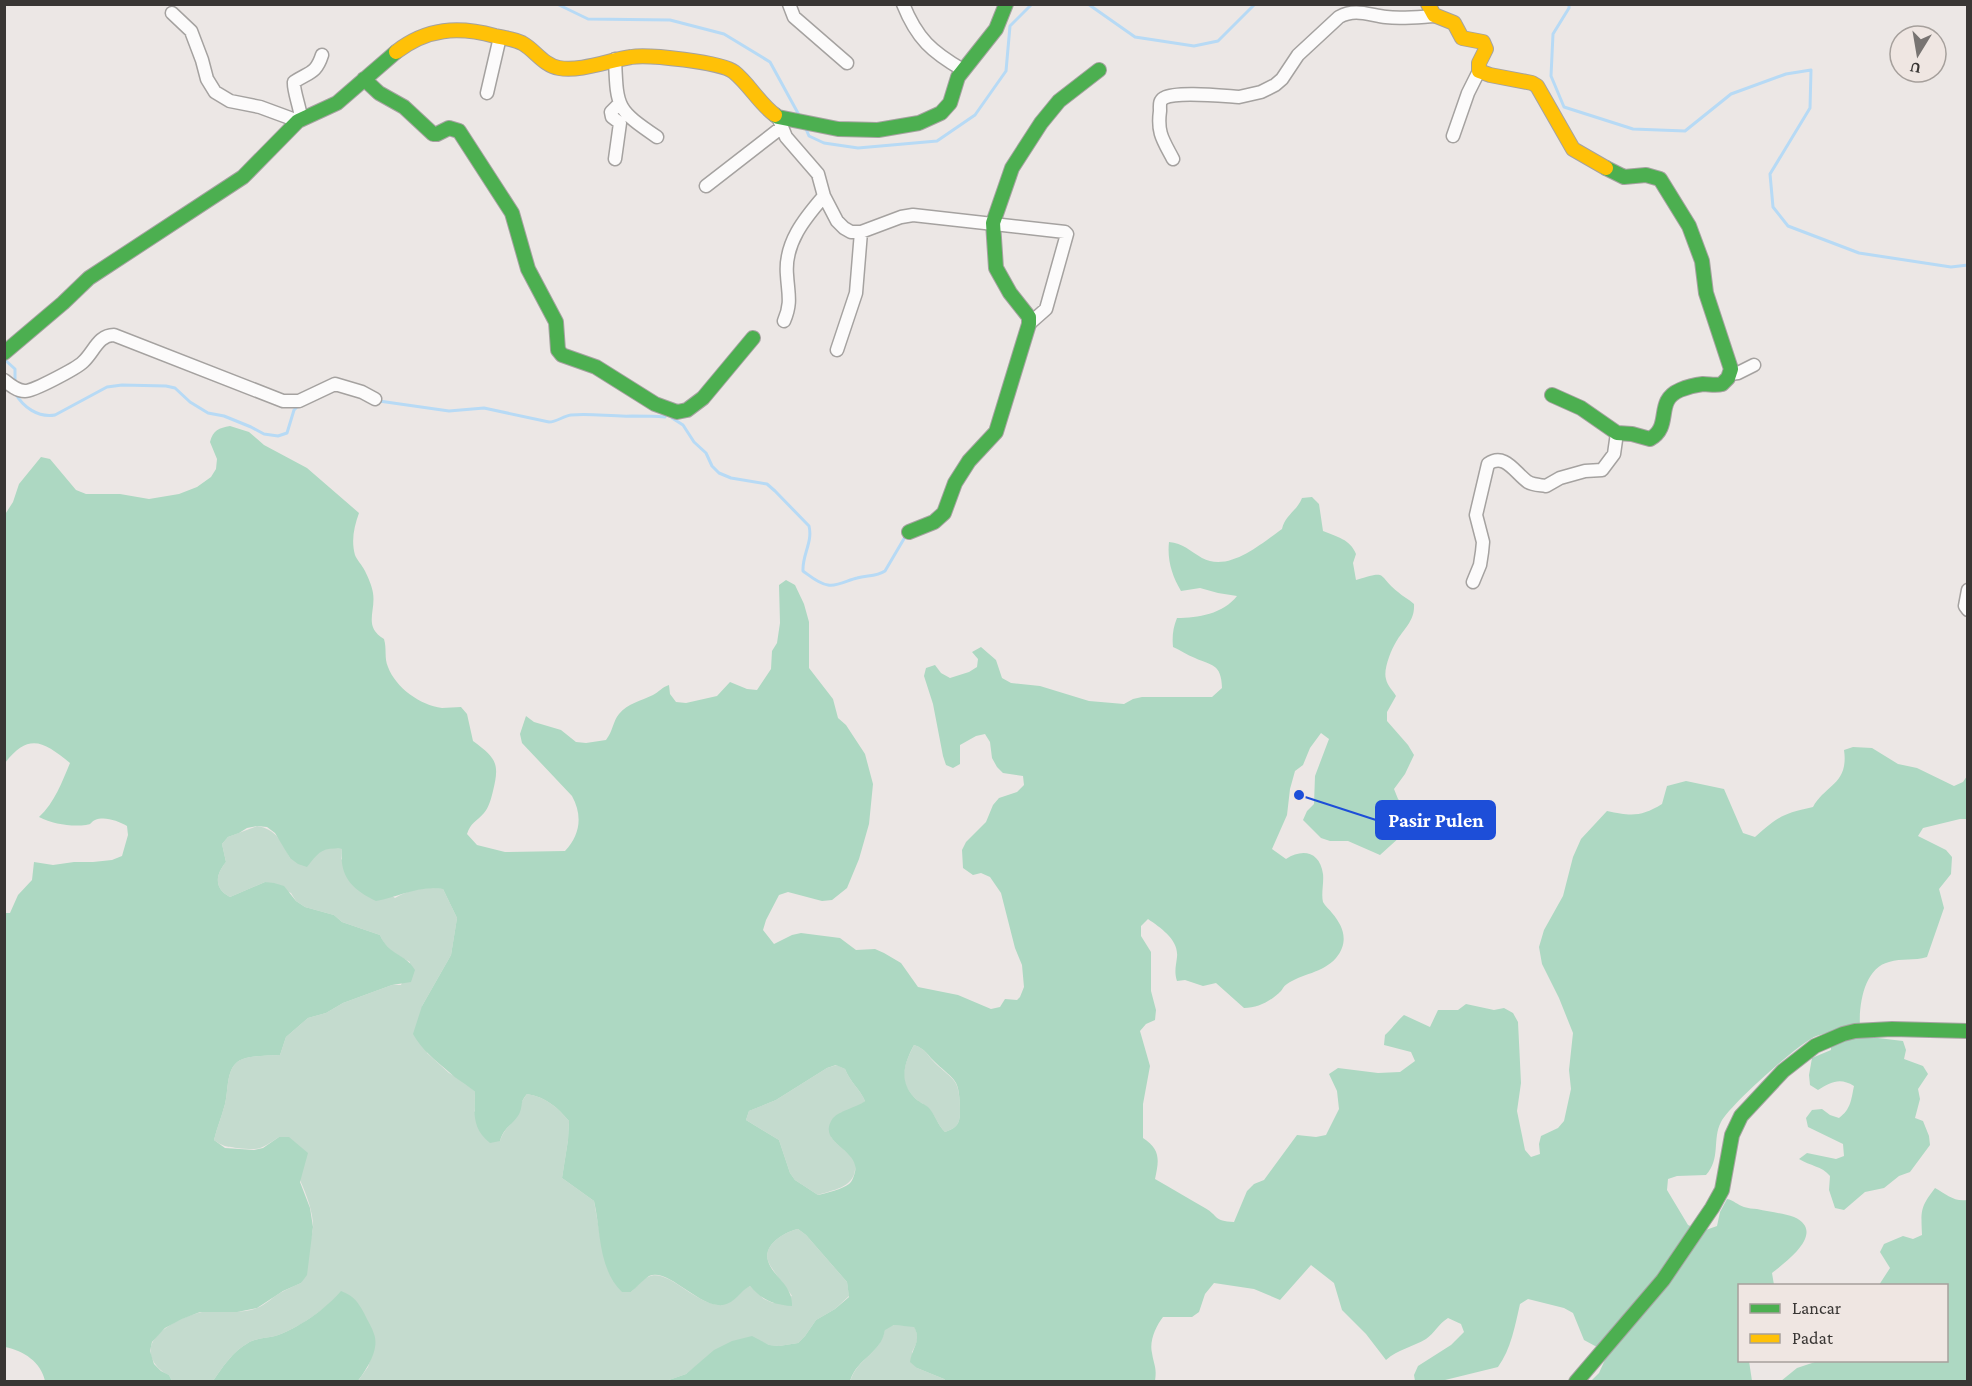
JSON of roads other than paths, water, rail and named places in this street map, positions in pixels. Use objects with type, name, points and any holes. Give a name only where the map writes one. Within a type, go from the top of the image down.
[{"type":"street","points":[[789,4],[794,17],[847,63]]},
{"type":"street","points":[[903,4],[911,24],[922,40],[938,55],[963,70]]},
{"type":"street","points":[[4,352],[89,278],[243,177],[300,120],[337,103],[399,50],[429,34],[454,28],[520,42],[548,65],[556,68],[570,69],[634,56],[701,62],[733,71],[765,107],[782,121],[838,129],[869,130],[899,128],[919,123],[933,118],[946,108],[963,70],[996,29],[1006,4]]},
{"type":"street","points":[[1173,159],[1158,127],[1160,103],[1164,98],[1180,95],[1239,97],[1249,96],[1269,88],[1281,79],[1298,55],[1339,17],[1359,12],[1388,17],[1431,10],[1454,23],[1460,36],[1464,39],[1485,46],[1479,63],[1479,71],[1468,93],[1453,136]]},
{"type":"street","points":[[172,13],[191,31],[207,80],[215,92],[230,101],[261,107],[300,120]]},
{"type":"street","points":[[487,93],[500,37]]},
{"type":"street","points":[[300,120],[300,107],[294,82],[312,73],[320,64],[322,55]]},
{"type":"street","points":[[615,59],[616,94],[619,104],[630,119],[657,137]]},
{"type":"street","points":[[909,532],[934,522],[944,513],[955,483],[969,460],[996,432],[1029,324],[1029,317],[1010,293],[996,268],[994,258],[993,224],[1012,168],[1041,123],[1059,101],[1099,70]]},
{"type":"street","points":[[1479,71],[1537,86],[1573,148],[1586,159],[1624,177],[1646,175],[1661,181],[1689,226],[1699,252],[1706,293],[1731,367],[1730,374],[1720,385],[1697,385],[1670,395],[1665,401],[1662,426],[1650,439],[1617,433],[1581,408],[1552,394]]},
{"type":"street","points":[[364,79],[379,93],[404,106],[432,133],[436,135],[450,128],[462,134],[512,213],[528,269],[556,322],[558,350],[562,355],[581,360],[608,372],[657,407],[679,411],[687,410],[695,405],[753,338]]},
{"type":"street","points":[[615,159],[620,123],[612,117],[611,112],[619,104]]},
{"type":"street","points":[[706,186],[782,121]]},
{"type":"street","points":[[782,121],[786,137],[818,174],[824,196],[837,221],[851,232],[861,232],[901,217],[913,215],[1065,232],[1067,234],[1046,309],[1029,324]]},
{"type":"street","points":[[784,321],[788,313],[790,294],[786,274],[787,266],[795,236],[807,216],[824,196]]},
{"type":"street","points":[[837,350],[856,293],[861,232]]},
{"type":"street","points":[[4,380],[25,392],[34,389],[81,364],[102,339],[114,335],[283,402],[299,401],[335,384],[351,388],[375,399]]},
{"type":"street","points":[[1730,374],[1738,373],[1754,365]]},
{"type":"street","points":[[1473,582],[1480,565],[1483,542],[1476,515],[1488,464],[1497,460],[1503,461],[1528,482],[1548,486],[1560,478],[1585,471],[1602,470],[1614,454],[1617,433]]},
{"type":"street","points":[[1968,590],[1965,606],[1968,610]]},
{"type":"street","points":[[1576,1382],[1663,1280],[1712,1208],[1722,1190],[1729,1148],[1741,1116],[1783,1071],[1815,1046],[1855,1031],[1892,1029],[1968,1031]]},
{"type":"waterway","points":[[557,4],[588,19],[670,20],[724,34],[770,62],[799,115]]},
{"type":"waterway","points":[[806,129],[809,136],[824,143],[858,148],[937,141],[975,115],[1006,71],[1010,26],[1032,4]]},
{"type":"waterway","points":[[1088,4],[1135,37],[1194,46],[1218,41],[1255,4]]},
{"type":"waterway","points":[[1569,4],[1569,8],[1553,34],[1551,76],[1564,107],[1633,129],[1685,131],[1731,94],[1786,74],[1811,70],[1810,108],[1770,174],[1773,207],[1788,226],[1859,253],[1951,267],[1968,265]]},
{"type":"waterway","points":[[4,359],[15,369],[15,383]]},
{"type":"waterway","points":[[15,393],[22,403],[37,413],[55,415],[107,387],[166,386],[175,388],[190,402],[208,413],[224,416],[264,434],[278,436],[287,433],[294,410],[298,406]]},
{"type":"waterway","points":[[379,401],[449,411],[484,408],[549,422],[579,415],[665,417]]},
{"type":"waterway","points":[[672,418],[683,425],[719,473],[731,478],[767,484],[809,526],[810,538],[803,571],[818,581],[835,585],[882,573],[905,537]]},
{"type":"place","name":"Pasir Pulen","points":[[1299,795]]}]
